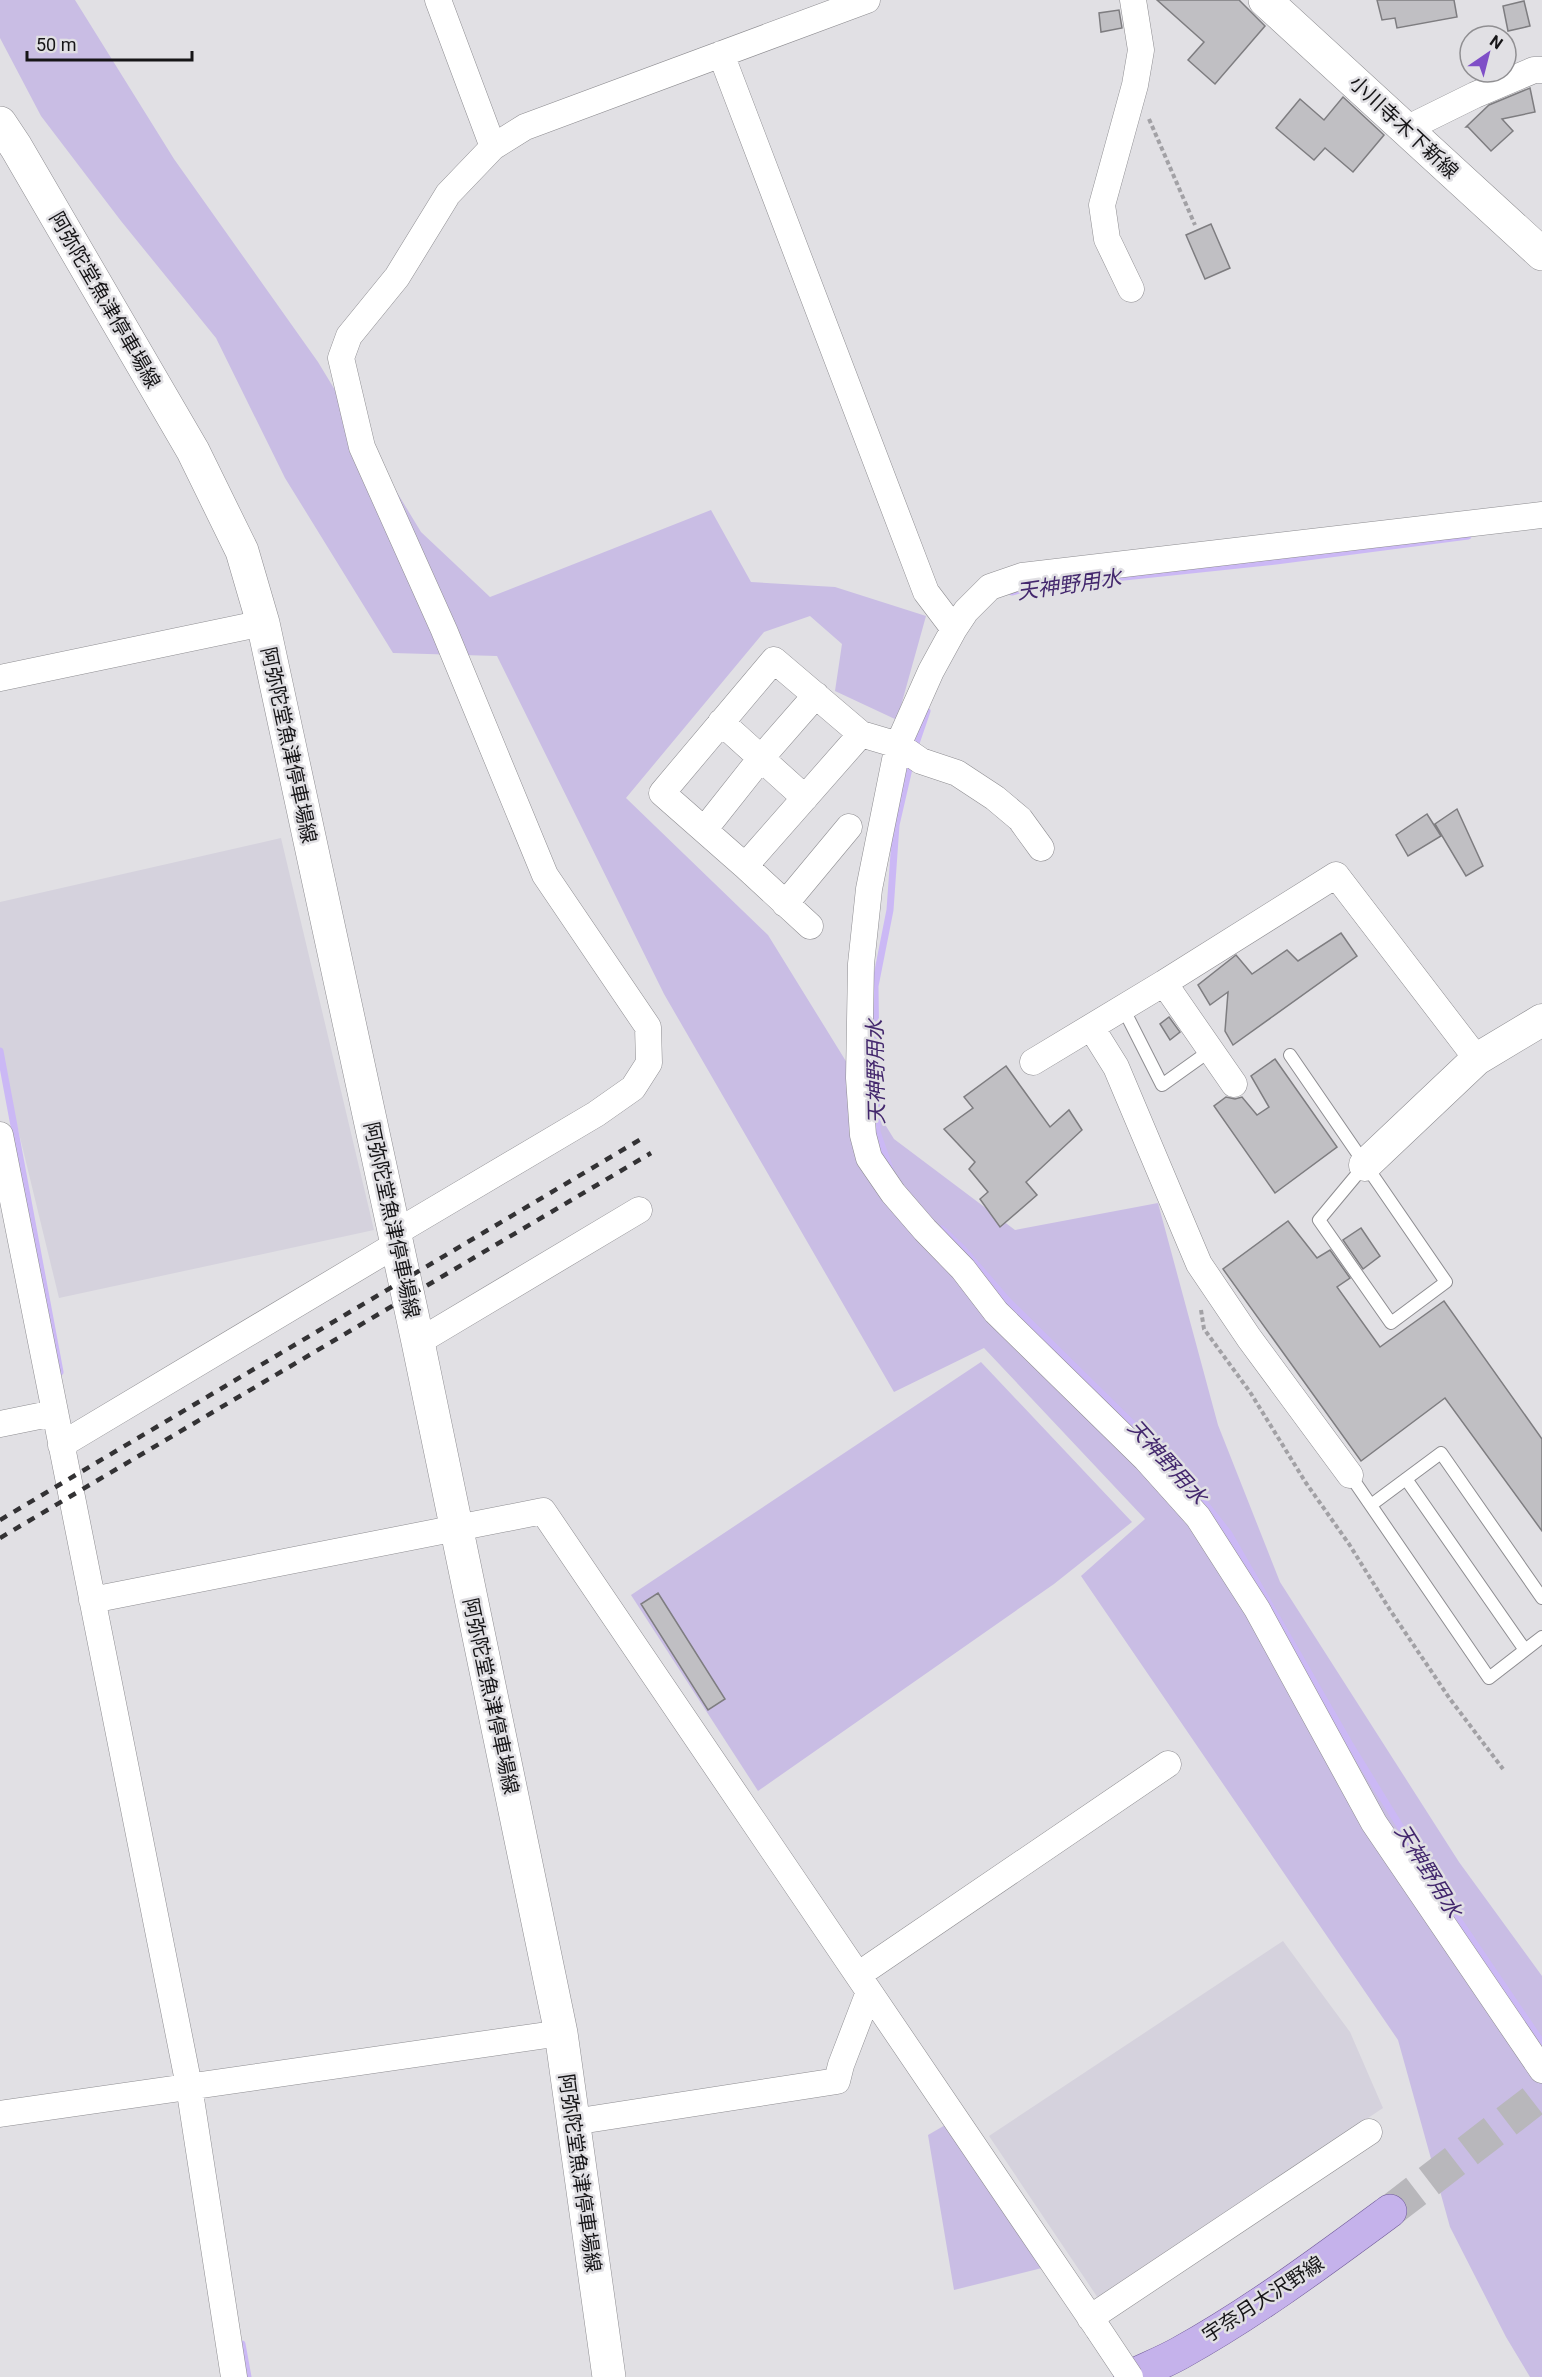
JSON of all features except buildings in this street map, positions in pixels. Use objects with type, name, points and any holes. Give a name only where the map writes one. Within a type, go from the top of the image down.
[{"type":"main road","name":"小川寺木下新線","points":[[1265,0],[1542,254]]},
{"type":"main road","name":"阿弥陀堂魚津停車場線","points":[[0,123],[193,451],[242,551],[263,622],[418,1342],[561,2033],[609,2377]]},
{"type":"main road","name":"宇奈月大沢野線","points":[[1130,2377],[1180,2354],[1298,2279],[1390,2211]]},
{"type":"street","points":[[438,0],[493,147]]},
{"type":"street","points":[[61,1445],[596,1114],[633,1088],[649,1063],[648,1027],[545,876],[444,630],[362,447],[341,358],[349,336],[397,277],[447,194],[493,147],[525,127],[721,54],[823,8],[867,0]]},
{"type":"street","points":[[1131,289],[1107,239],[1102,205],[1135,85],[1141,50],[1133,0]]},
{"type":"street","points":[[721,54],[926,592],[954,629]]},
{"type":"street","points":[[1406,129],[1475,95],[1534,70],[1542,70]]},
{"type":"street","points":[[1542,515],[1022,576],[990,587],[966,611],[954,629],[931,671],[898,745],[869,889],[861,963],[859,1078],[863,1135],[870,1158],[893,1193],[963,1269],[996,1312],[1146,1459],[1198,1517],[1257,1609],[1374,1823],[1542,2070]]},
{"type":"street","points":[[0,678],[263,622]]},
{"type":"street","points":[[810,926],[662,793],[774,660],[861,734],[898,745],[921,761],[957,773],[995,798],[1020,819],[1041,848]]},
{"type":"street","points":[[704,830],[761,758],[816,695]]},
{"type":"street","points":[[721,722],[805,798]]},
{"type":"street","points":[[745,866],[861,734]]},
{"type":"street","points":[[785,904],[849,827]]},
{"type":"street","points":[[1033,1062],[1336,875],[1477,1059]]},
{"type":"street","points":[[1164,983],[1234,1084]]},
{"type":"street","points":[[1365,1165],[1477,1059],[1542,1020]]},
{"type":"street","points":[[1091,1027],[1116,1067],[1199,1264],[1249,1338],[1350,1475]]},
{"type":"street","points":[[0,1135],[189,2086],[234,2377]]},
{"type":"street","points":[[418,1342],[639,1210]]},
{"type":"street","points":[[0,1424],[54,1413]]},
{"type":"street","points":[[92,1600],[543,1511],[1130,2377]]},
{"type":"street","points":[[573,2122],[837,2081],[863,1983],[1167,1764]]},
{"type":"street","points":[[0,2114],[561,2033]]},
{"type":"street","points":[[1094,2324],[1369,2132]]},
{"type":"lane","points":[[1123,1008],[1162,1085],[1211,1050]]},
{"type":"lane","points":[[1290,1055],[1446,1282],[1391,1323],[1319,1220],[1365,1165]]},
{"type":"lane","points":[[1371,1505],[1441,1453],[1542,1598]]},
{"type":"lane","points":[[1350,1475],[1489,1678],[1542,1637]]},
{"type":"lane","points":[[1406,1479],[1525,1650]]},
{"type":"path","points":[[1135,85],[1195,225]]},
{"type":"path","points":[[1199,1264],[1198,1289],[1204,1329],[1250,1392],[1306,1483],[1349,1544],[1450,1699],[1503,1768]]},
{"type":"shaded area","points":[[0,0],[75,0],[174,159],[318,362],[421,532],[490,597],[711,510],[751,582],[835,587],[926,616],[897,720],[835,691],[842,644],[810,616],[764,632],[626,798],[768,935],[894,1139],[1015,1230],[1158,1203],[1218,1425],[1280,1582],[1459,1862],[1542,1976],[1542,2377],[1530,2377],[1506,2337],[1450,2227],[1398,2040],[1081,1576],[1145,1519],[984,1348],[894,1392],[664,994],[497,656],[393,653],[285,478],[216,338],[121,221],[41,116],[0,38]]},
{"type":"shaded area","points":[[281,838],[374,1230],[59,1298],[0,1055],[0,902]]},
{"type":"shaded area","points":[[981,1362],[1132,1522],[1054,1584],[758,1791],[631,1595]]},
{"type":"shaded area","points":[[1283,1941],[1350,2032],[1383,2108],[1098,2298],[989,2136]]},
{"type":"shaded area","points":[[947,2124],[1042,2268],[954,2290],[928,2135]]},
{"type":"waterway","name":"天神野用水","points":[[1086,581],[1276,561],[1468,536]]},
{"type":"waterway","name":"天神野用水","points":[[1012,592],[1036,586]]},
{"type":"waterway","name":"天神野用水","points":[[914,749],[927,711]]},
{"type":"waterway","name":"天神野用水","points":[[890,1169],[877,1132],[875,986],[890,910],[896,825],[911,760]]},
{"type":"waterway","points":[[0,1051],[60,1372]]},
{"type":"waterway","name":"天神野用水","points":[[942,1229],[963,1249],[1007,1300],[1177,1468],[1229,1534],[1349,1743],[1449,1906],[1542,2043]]},
{"type":"waterway","points":[[242,2344],[248,2377]]},
{"type":"tunnel","points":[[1390,2211],[1542,2094]]},
{"type":"railway","points":[[0,1520],[641,1139]]},
{"type":"railway","points":[[0,1538],[651,1153]]}]
